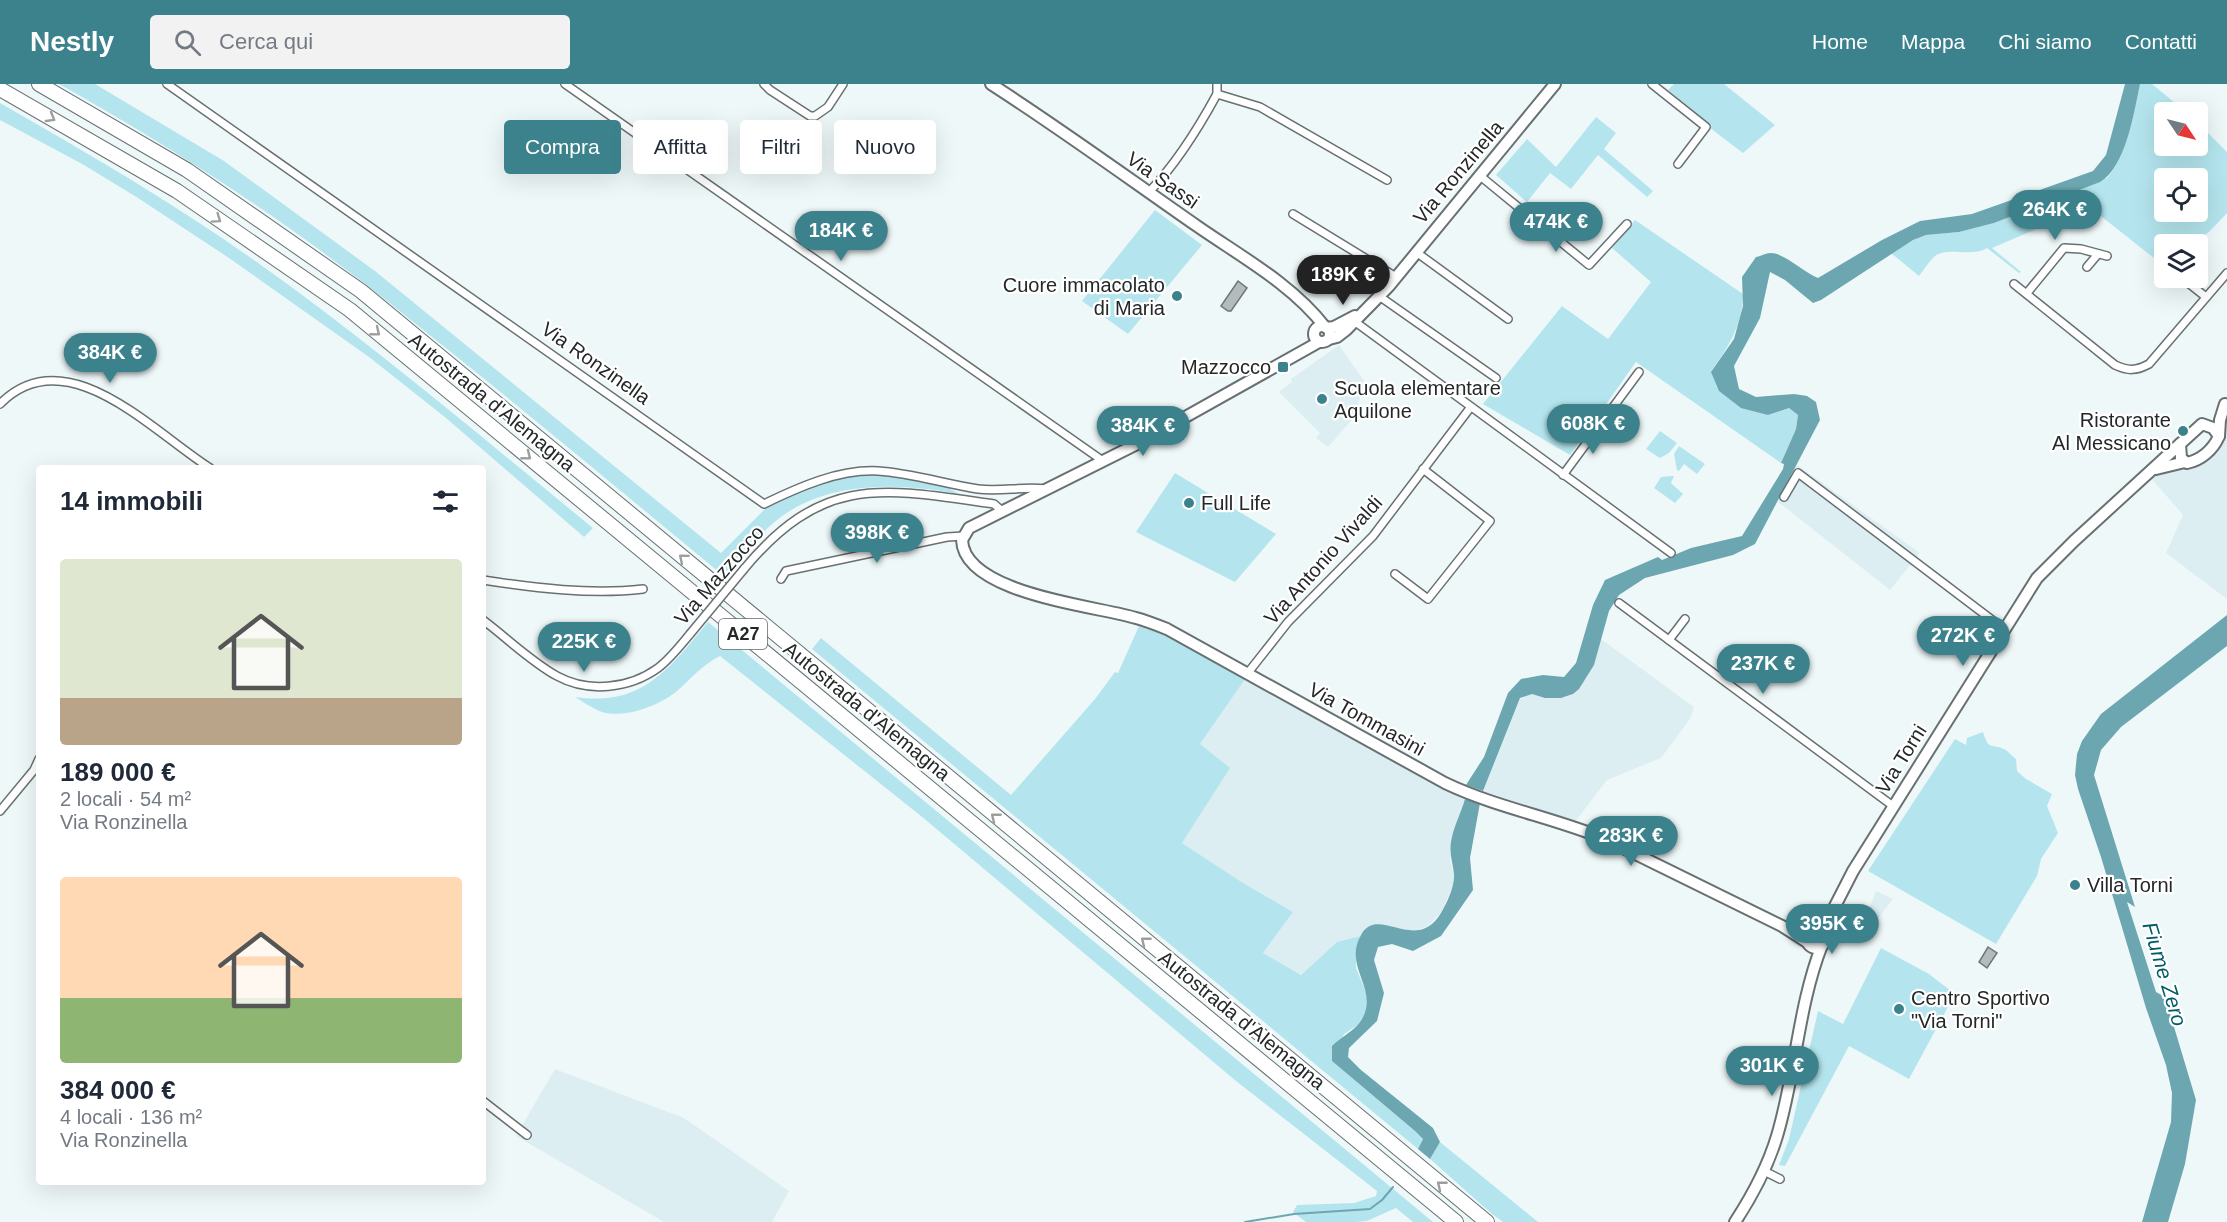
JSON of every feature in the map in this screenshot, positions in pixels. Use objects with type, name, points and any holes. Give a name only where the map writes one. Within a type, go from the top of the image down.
[{"type":"highway","name":"Autostrada d'Alemagna","points":[[39,84],[187,170],[361,291],[1487,1222]]},
{"type":"highway","name":"Autostrada d'Alemagna","points":[[0,88],[177,191],[350,310],[1456,1222]]},
{"type":"street","name":"Via Ronzinella","points":[[167,84],[764,504],[797,488],[840,475],[878,471],[978,489],[1028,487],[1048,490]]},
{"type":"street","points":[[565,84],[1103,461]]},
{"type":"street","points":[[764,84],[775,94],[815,117],[828,107],[843,84]]},
{"type":"street","name":"Via Sassi","points":[[991,84],[1149,192],[1311,309],[1322,333]]},
{"type":"street","points":[[1149,192],[1168,171],[1198,128],[1217,94],[1217,84]]},
{"type":"street","name":"Via Ronzinella","points":[[1322,333],[1342,334],[1366,310],[1396,277],[1555,84]]},
{"type":"street","points":[[1652,84],[1706,127],[1678,164]]},
{"type":"street","points":[[1217,94],[1265,109],[1387,180]]},
{"type":"street","points":[[1479,176],[1589,265],[1627,224]]},
{"type":"street","points":[[1293,214],[1396,277]]},
{"type":"street","points":[[2027,293],[2064,248],[2107,256]]},
{"type":"street","points":[[1416,252],[1508,319]]},
{"type":"street","points":[[2087,267],[2098,254]]},
{"type":"street","points":[[2014,284],[2115,365],[2126,370],[2139,369],[2149,364],[2227,273]]},
{"type":"street","points":[[2195,288],[2206,297]]},
{"type":"street","points":[[1379,296],[1496,378]]},
{"type":"street","name":"Via Ronzinella","points":[[781,579],[786,571],[967,532],[1002,511],[1139,443],[1296,353],[1322,333],[1341,330],[1341,324],[1366,310]]},
{"type":"street","points":[[1354,321],[1671,553]]},
{"type":"street","points":[[1563,475],[1640,372]]},
{"type":"street","points":[[0,404],[24,386],[42,381],[63,381],[88,387],[114,401],[206,465]]},
{"type":"street","name":"Via Torni","points":[[1735,1222],[1764,1171],[1777,1137],[1811,974],[1824,942],[1833,910],[1852,871],[2037,579],[2074,541],[2226,404]]},
{"type":"street","name":"Via Torni","points":[[2152,470],[2197,461],[2215,445],[2226,404]]},
{"type":"street","name":"Via Antonio Vivaldi","points":[[1247,674],[1288,622],[1373,536],[1470,408]]},
{"type":"street","points":[[2202,424],[2213,428],[2219,436]]},
{"type":"street","points":[[2180,444],[2179,452],[2185,462]]},
{"type":"street","points":[[1395,574],[1428,599],[1490,520],[1423,469]]},
{"type":"street","points":[[1784,497],[1798,473],[2004,629]]},
{"type":"street","name":"Via Mazzocco","points":[[486,622],[551,673],[589,686],[616,685],[645,676],[663,664],[770,539],[794,520],[820,505],[851,495],[873,492],[994,504],[1002,511]]},
{"type":"street","name":"Via Tommasini","points":[[967,532],[962,546],[972,563],[1003,584],[1031,595],[1136,618],[1167,629],[1470,795],[1574,826],[1603,838],[1782,926],[1808,944]]},
{"type":"street","points":[[486,580],[551,588],[644,589]]},
{"type":"street","points":[[1619,603],[1893,806]]},
{"type":"street","points":[[1669,640],[1685,618]]},
{"type":"street","points":[[0,811],[36,773]]},
{"type":"street","name":"Via Torni","points":[[1811,974],[1807,934],[1814,930],[1833,910]]},
{"type":"street","name":"Via Tommasini","points":[[1782,926],[1814,930]]},
{"type":"street","points":[[1808,944],[1818,948],[1824,942],[1821,931],[1814,930]]},
{"type":"street","points":[[486,1103],[527,1135]]},
{"type":"street","points":[[1764,1171],[1780,1179]]},
{"type":"shaded area","points":[[59,84],[95,84],[224,161],[375,271],[721,553],[767,507],[812,481],[870,471],[931,478],[959,494],[889,487],[841,491],[818,498],[797,507],[777,520],[756,540],[725,577],[483,378],[320,250],[192,163]]},
{"type":"shaded area","points":[[1674,84],[1724,84],[1775,125],[1743,153],[1714,131],[1668,90]]},
{"type":"shaded area","points":[[2125,84],[2140,84],[2132,123],[2116,164],[2109,175],[2100,182],[1994,223],[1959,232],[1926,235],[1913,240],[1813,303],[1785,280],[1770,272],[1760,318],[1734,366],[1739,389],[1756,397],[1794,394],[1807,396],[1816,402],[1820,420],[1755,544],[1733,555],[1645,578],[1619,595],[1609,611],[1594,665],[1579,689],[1561,698],[1545,698],[1532,694],[1520,698],[1483,791],[1466,785],[1484,757],[1508,693],[1521,679],[1543,675],[1564,677],[1576,663],[1593,605],[1605,580],[1658,557],[1662,560],[1691,548],[1742,536],[1783,469],[1784,464],[1781,463],[1796,429],[1798,415],[1789,408],[1768,415],[1741,408],[1719,391],[1711,372],[1734,339],[1743,306],[1742,277],[1756,257],[1769,253],[1776,254],[1818,278],[1882,240],[1920,221],[1972,214],[2093,171],[2106,155]]},
{"type":"shaded area","points":[[2140,84],[2152,84],[2174,102],[2154,102],[2154,156],[2208,156],[2208,133],[2227,152],[2227,213],[2206,234],[2154,234],[2154,258],[2097,213],[2089,226],[2050,223],[1992,248],[2021,272],[2019,273],[1987,248],[1974,252],[1941,253],[1933,258],[1919,276],[1891,253],[1926,235],[1959,232],[1994,223],[2107,178],[2125,146]]},
{"type":"shaded area","points":[[0,103],[127,178],[251,258],[382,356],[593,528],[584,537],[446,418],[369,357],[229,258],[84,165],[0,120]]},
{"type":"shaded area","points":[[1596,117],[1616,133],[1604,149],[1653,191],[1647,197],[1598,155],[1571,189],[1550,173],[1527,202],[1496,175],[1527,139],[1556,167]]},
{"type":"shaded area","points":[[1155,210],[1202,245],[1128,334],[1082,301]]},
{"type":"shaded area","points":[[1635,220],[1743,294],[1737,326],[1729,345],[1711,372],[1768,415],[1789,408],[1798,415],[1796,429],[1781,463],[1636,362],[1570,455],[1483,404],[1562,306],[1608,339],[1651,282],[1612,248]]},
{"type":"shaded area","name":"Scuola elementare Aquilone","points":[[1339,345],[1364,381],[1356,415],[1328,447],[1316,438],[1320,433],[1279,392],[1292,382],[1291,379]]},
{"type":"shaded area","points":[[2227,412],[2227,599],[2166,553],[2183,515],[2151,478],[2160,473],[2194,469],[2219,449]]},
{"type":"shaded area","points":[[1660,431],[1677,443],[1669,453],[1660,458],[1646,449]]},
{"type":"shaded area","points":[[1679,446],[1705,464],[1697,474],[1684,464],[1679,471],[1677,470],[1674,454]]},
{"type":"shaded area","points":[[1797,465],[1920,553],[1890,590],[1777,501]]},
{"type":"shaded area","name":"Full Life","points":[[1175,473],[1276,534],[1235,582],[1136,532]]},
{"type":"shaded area","points":[[1674,476],[1671,483],[1683,494],[1675,503],[1654,488],[1661,477]]},
{"type":"shaded area","points":[[2227,615],[2227,646],[2121,727],[2101,750],[2094,775],[2135,907],[2127,902],[2156,992],[2165,997],[2196,1100],[2185,1164],[2168,1222],[2142,1222],[2171,1122],[2172,1093],[2166,1065],[2078,789],[2075,775],[2077,754],[2082,741],[2101,714]]},
{"type":"shaded area","points":[[708,622],[1433,1222],[1413,1222],[1396,1208],[1367,1221],[1356,1222],[1306,1222],[1293,1212],[1297,1205],[1354,1203],[1376,1196],[1377,1191],[1236,1081],[921,816],[720,656],[702,668],[669,697],[640,710],[629,713],[608,713],[599,711],[575,697],[598,699],[619,696],[652,681],[680,655]]},
{"type":"shaded area","points":[[1139,626],[1176,639],[1248,675],[1200,744],[1230,768],[1182,843],[1293,912],[1263,953],[1301,975],[1337,942],[1360,936],[1356,968],[1368,997],[1367,1009],[1358,1025],[1344,1034],[1332,1061],[1423,1139],[1418,1149],[812,649],[821,638],[1011,795],[1095,699],[1115,672],[1118,673]]},
{"type":"shaded area","points":[[1601,639],[1694,707],[1690,719],[1661,758],[1607,780],[1575,822],[1483,791],[1520,699],[1532,694],[1561,698],[1574,694],[1594,665]]},
{"type":"shaded area","points":[[1248,675],[1465,799],[1451,842],[1450,860],[1455,878],[1441,913],[1428,926],[1414,932],[1390,926],[1365,930],[1360,936],[1337,942],[1301,975],[1263,953],[1293,912],[1182,843],[1229,768],[1200,744]]},
{"type":"shaded area","points":[[1983,732],[1990,745],[2004,749],[2016,759],[2017,771],[2052,794],[2047,806],[2058,833],[2041,859],[2037,876],[1996,944],[1868,871],[1955,739],[1966,745],[1967,738]]},
{"type":"shaded area","points":[[1465,799],[1480,803],[1470,858],[1473,890],[1441,936],[1413,951],[1392,944],[1378,947],[1374,960],[1384,993],[1377,1021],[1349,1048],[1348,1057],[1433,1128],[1440,1142],[1430,1159],[1418,1149],[1423,1139],[1415,1131],[1332,1061],[1332,1046],[1358,1025],[1366,1010],[1365,989],[1356,958],[1356,947],[1361,935],[1368,927],[1377,924],[1420,930],[1431,925],[1441,913],[1453,884],[1454,870],[1450,851],[1452,837]]},
{"type":"shaded area","points":[[1876,891],[1893,899],[1876,921],[1872,921],[1867,914]]},
{"type":"shaded area","name":"Centro Sportivo \"Via Torni\"","points":[[1881,948],[1929,974],[1955,994],[1909,1079],[1849,1046],[1785,1166],[1779,1165],[1789,1139],[1818,1011],[1843,1024]]},
{"type":"shaded area","points":[[555,1069],[684,1118],[789,1191],[772,1222],[664,1222],[516,1136]]},
{"type":"shaded area","points":[[1440,1142],[1538,1222],[1503,1222],[1492,1214],[1430,1159]]},
{"type":"building","points":[[1238,281],[1247,288],[1231,311],[1228,311],[1221,306]]},
{"type":"building","points":[[1988,947],[1997,953],[1987,968],[1979,962]]},
{"type":"waterway","points":[[1245,1222],[1294,1214],[1370,1209],[1393,1187]]},
{"type":"place","name":"Cuore immacolato di Maria","points":[[1177,296]]},
{"type":"place","name":"Mazzocco","points":[[1283,367]]},
{"type":"place","name":"Scuola elementare Aquilone","points":[[1322,399]]},
{"type":"place","name":"Ristorante Al Messicano","points":[[2183,431]]},
{"type":"place","name":"Full Life","points":[[1189,503]]},
{"type":"place","name":"Villa Torni","points":[[2075,885]]},
{"type":"place","name":"Centro Sportivo \"Via Torni\"","points":[[1899,1009]]},
{"type":"water label","name":"Fiume Zero","points":[[2165,974]]}]
